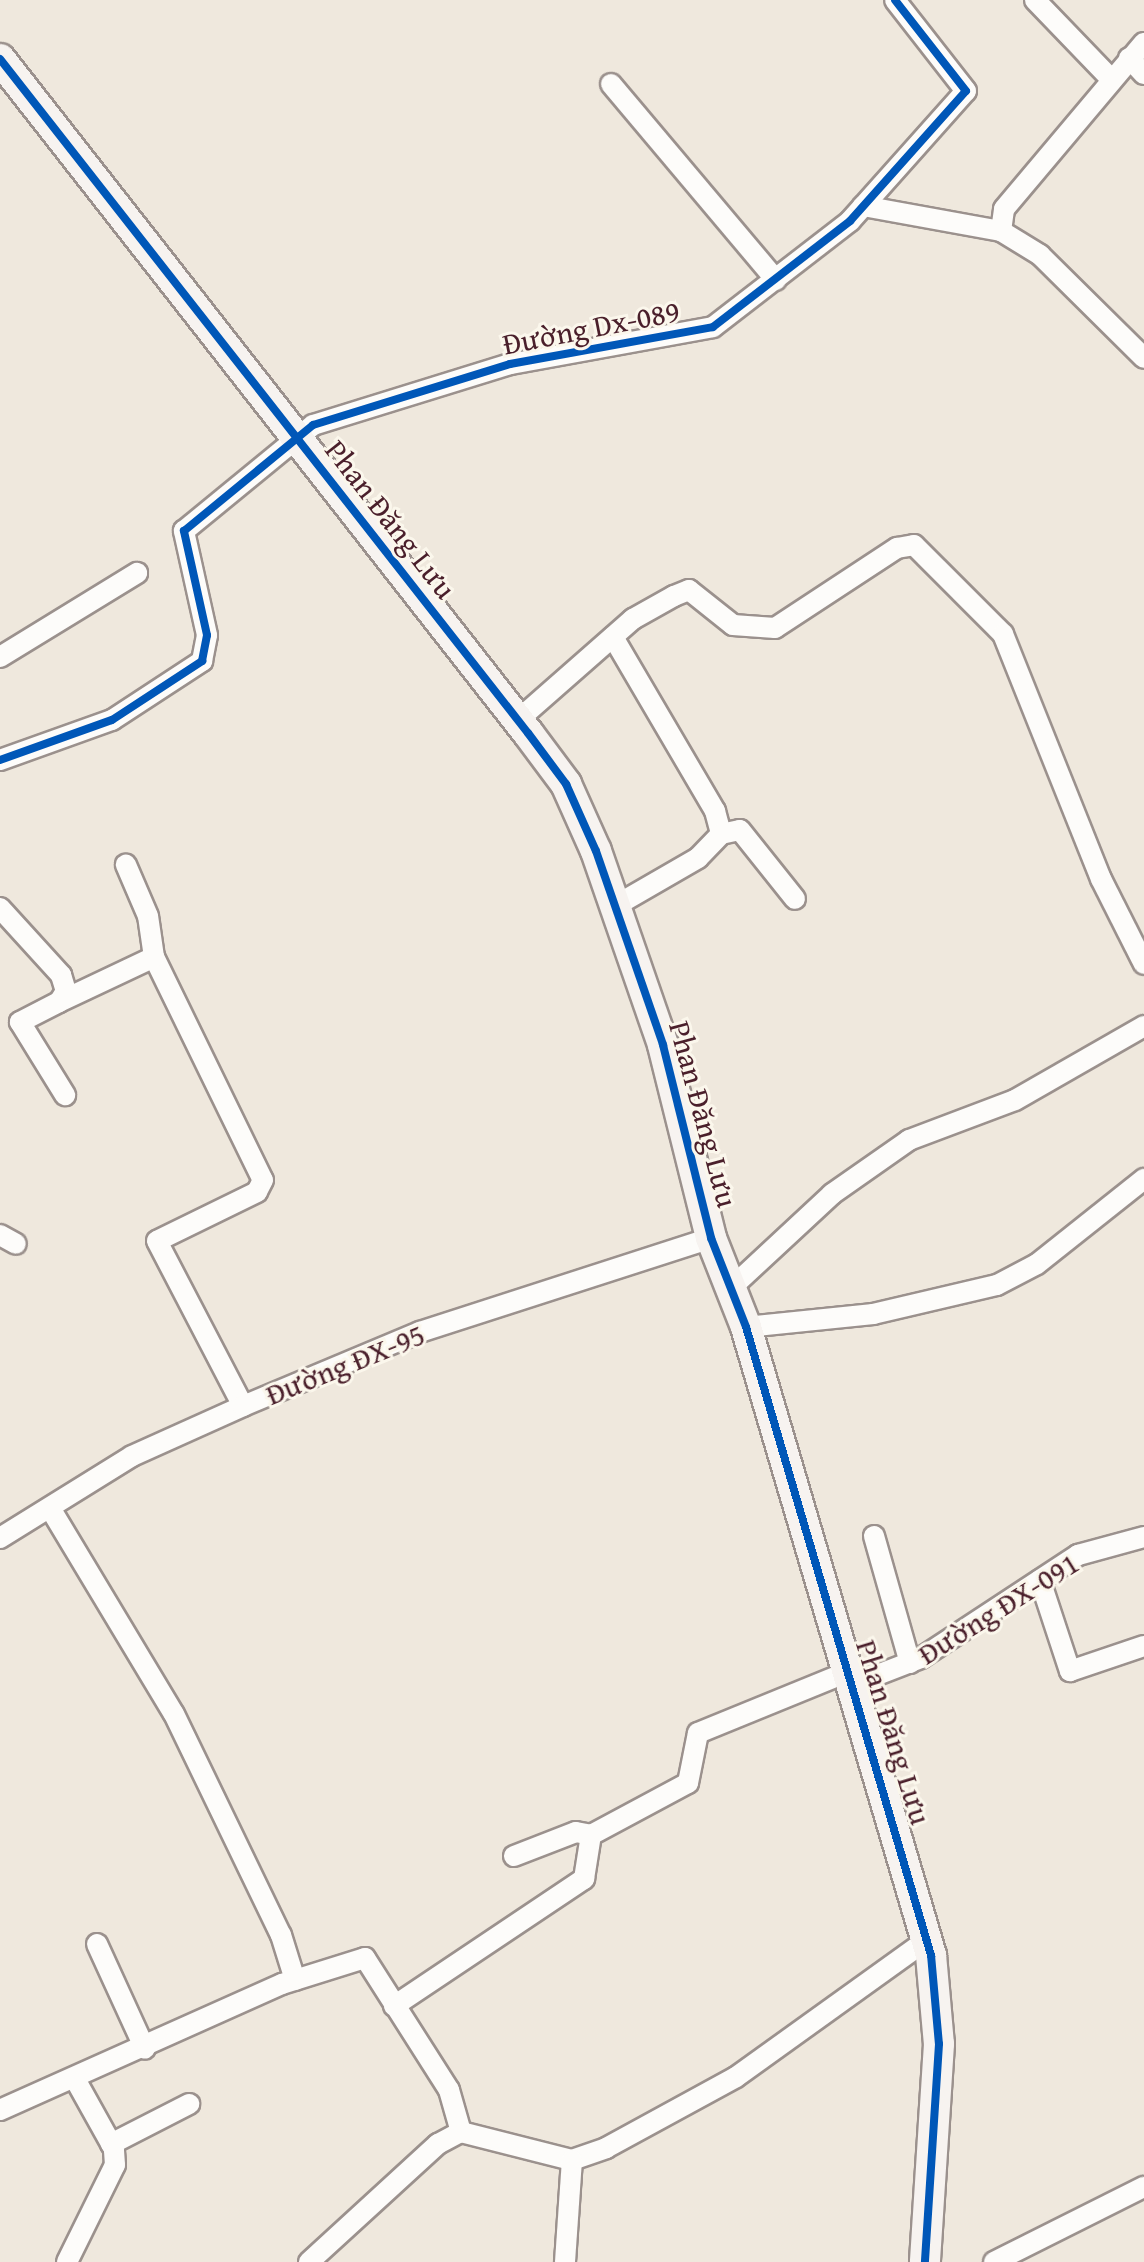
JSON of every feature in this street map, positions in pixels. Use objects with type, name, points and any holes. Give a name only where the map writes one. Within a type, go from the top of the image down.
[{"type":"street","name":"Đường Dx-089","points":[[0,760],[112,720],[202,661],[207,635],[184,531],[297,437],[345,410],[510,364],[713,327],[776,280],[863,206],[966,91],[895,0]]},
{"type":"street","points":[[1035,0],[1111,79]]},
{"type":"street","points":[[1001,231],[1004,209],[1144,43]]},
{"type":"street","points":[[1129,58],[1144,74]]},
{"type":"street","name":"Phan Đăng Lưu","points":[[0,59],[566,784],[615,906],[663,1045],[711,1238],[746,1327],[927,1940],[939,2044],[925,2262]]},
{"type":"street","points":[[611,84],[776,280]]},
{"type":"street","points":[[863,206],[1001,231],[1040,255],[1144,358]]},
{"type":"street","points":[[518,720],[613,637],[689,590],[733,625],[775,628],[897,548],[914,545],[1003,634],[1101,879],[1144,964]]},
{"type":"street","points":[[0,657],[137,573]]},
{"type":"street","points":[[613,637],[715,811],[721,834]]},
{"type":"street","points":[[615,906],[698,858],[721,834],[740,830],[795,899]]},
{"type":"street","points":[[126,865],[148,916],[154,957],[263,1180],[257,1192],[157,1241],[243,1406]]},
{"type":"street","points":[[0,908],[61,975],[66,991],[59,1002]]},
{"type":"street","points":[[65,1095],[20,1022],[154,957]]},
{"type":"street","points":[[731,1288],[832,1194],[909,1140],[1015,1100],[1144,1026]]},
{"type":"street","points":[[746,1327],[873,1314],[997,1285],[1037,1264],[1144,1179]]},
{"type":"street","name":"Đường ĐX-95","points":[[0,1538],[132,1456],[243,1406],[420,1332],[711,1238]]},
{"type":"street","points":[[50,1508],[174,1714],[281,1935],[295,1980]]},
{"type":"street","points":[[874,1536],[910,1663]]},
{"type":"street","name":"Đường ĐX-091","points":[[591,1835],[688,1783],[698,1733],[852,1678],[910,1663],[1078,1555],[1144,1537]]},
{"type":"street","points":[[1040,1580],[1070,1671],[1144,1646]]},
{"type":"street","points":[[394,2006],[584,1879],[591,1835],[576,1832],[514,1856]]},
{"type":"street","points":[[309,2262],[438,2144],[461,2132],[572,2160],[736,2077],[927,1940]]},
{"type":"street","points":[[97,1944],[145,2049]]},
{"type":"street","points":[[0,2110],[145,2049],[295,1980],[365,1958],[449,2090],[461,2132]]},
{"type":"street","points":[[67,2262],[73,2238],[115,2165],[111,2144],[75,2079]]},
{"type":"street","points":[[111,2144],[189,2104]]},
{"type":"street","points":[[565,2262],[572,2160]]},
{"type":"street","points":[[999,2261],[1144,2187]]},
{"type":"cycle path","points":[[0,760],[112,720],[202,661],[207,635],[184,531],[313,425],[510,364],[713,327],[850,221],[966,91],[895,0]]},
{"type":"cycle path","points":[[0,59],[528,733],[566,784],[596,851],[663,1045],[711,1238],[746,1327],[931,1955],[939,2044],[925,2262]]}]
